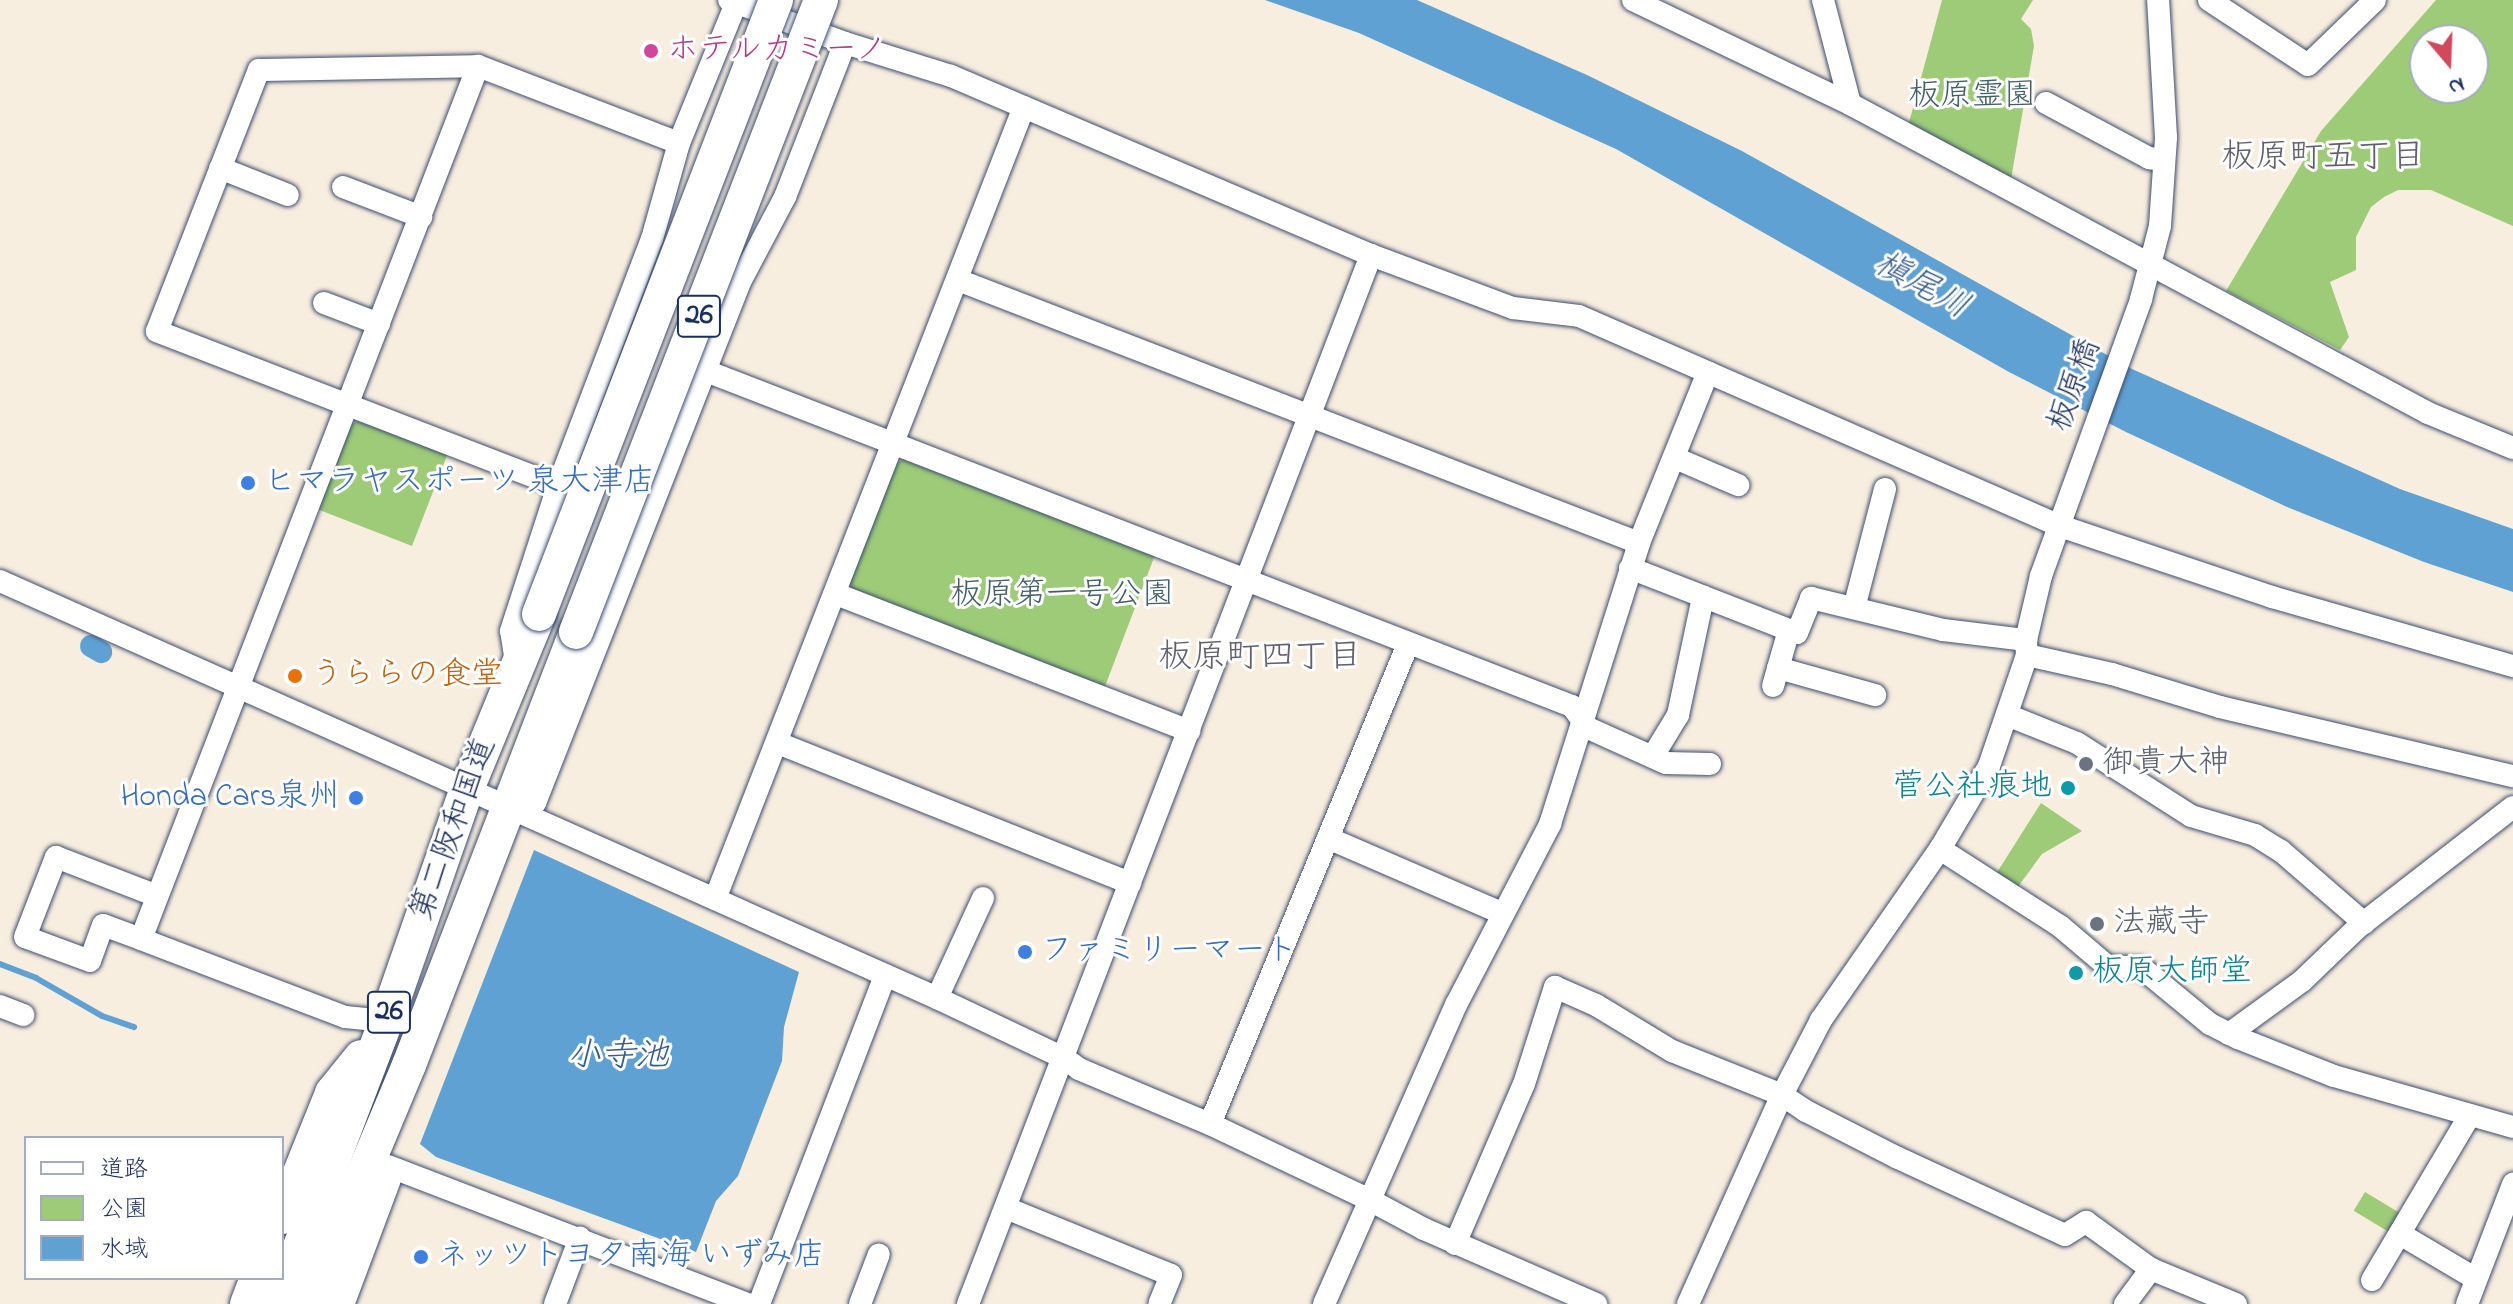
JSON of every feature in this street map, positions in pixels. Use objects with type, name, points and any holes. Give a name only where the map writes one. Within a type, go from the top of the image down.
[{"type":"highway","name":"第二阪和国道","points":[[278,1304],[384,1026],[467,789],[539,614],[776,0]]},
{"type":"highway","name":"第二阪和国道","points":[[337,1304],[388,1166],[409,1065],[821,0]]},
{"type":"highway","name":"第二阪和国道","points":[[309,1304],[307,1231],[409,1065]]},
{"type":"highway","points":[[247,1304],[256,1280]]},
{"type":"street","points":[[1633,0],[1850,104],[2428,413],[2513,448]]},
{"type":"street","points":[[1823,0],[1850,104]]},
{"type":"street","name":"板原橋","points":[[1688,1304],[1782,1095],[1841,988],[1940,849],[1989,766],[2027,648],[2041,576],[2141,299],[2160,226],[2164,160],[2158,0]]},
{"type":"street","points":[[2209,0],[2308,65],[2375,0]]},
{"type":"street","points":[[517,667],[511,631],[558,486],[652,239],[679,143],[732,1],[845,43],[951,76],[1371,255],[1513,308],[1579,316],[2060,526],[2272,597],[2513,666]]},
{"type":"street","points":[[510,805],[535,803],[740,282],[785,197],[845,43]]},
{"type":"street","points":[[558,486],[157,331],[259,70],[478,66],[679,143]]},
{"type":"street","points":[[141,939],[478,66]]},
{"type":"street","points":[[2060,103],[2149,158],[2164,160]]},
{"type":"street","points":[[715,899],[1024,107]]},
{"type":"street","points":[[220,168],[288,195]]},
{"type":"street","points":[[343,187],[421,217]]},
{"type":"street","points":[[968,1304],[1371,255]]},
{"type":"street","points":[[958,280],[1639,543]]},
{"type":"street","points":[[324,303],[379,324]]},
{"type":"street","points":[[706,371],[1572,706],[1588,728],[1653,756],[1679,765],[1710,764]]},
{"type":"street","points":[[1324,1304],[1368,1199],[1501,913],[1550,824],[1630,568],[1708,372]]},
{"type":"street","points":[[1675,458],[1738,485]]},
{"type":"street","points":[[1854,608],[1885,489]]},
{"type":"street","points":[[1630,568],[1797,633],[1811,598],[2027,648],[2220,707],[2513,776]]},
{"type":"street","points":[[0,581],[467,789],[510,805],[937,998],[1064,1058],[1079,1069],[1210,1124],[1368,1199],[1455,1244],[1596,1304]]},
{"type":"street","points":[[836,594],[1189,731]]},
{"type":"street","points":[[1653,756],[1678,715],[1703,597]]},
{"type":"street","points":[[1789,630],[1776,677],[1875,695]]},
{"type":"street","points":[[1210,1124],[1408,644]]},
{"type":"street","points":[[2007,715],[2077,743],[2191,816],[2255,835],[2281,851],[2364,923]]},
{"type":"street","points":[[778,743],[1130,883]]},
{"type":"street","points":[[2229,1034],[2302,981],[2364,923],[2513,807]]},
{"type":"street","points":[[1328,838],[1501,913]]},
{"type":"street","points":[[1940,849],[2060,926],[2107,966],[2142,968],[2210,1024],[2229,1034],[2334,1076],[2513,1127]]},
{"type":"street","points":[[157,896],[56,857],[25,937],[90,961],[103,925],[345,1017],[384,1026]]},
{"type":"street","points":[[937,998],[983,898]]},
{"type":"street","points":[[759,1304],[885,975]]},
{"type":"street","points":[[1455,1244],[1524,1084],[1555,987],[1596,1005],[1672,1051],[1782,1095],[1883,1150],[2065,1235],[2086,1222],[2151,1269],[2236,1304]]},
{"type":"street","points":[[2372,1280],[2470,1115]]},
{"type":"street","points":[[388,1166],[747,1304]]},
{"type":"street","points":[[2467,1304],[2513,1184]]},
{"type":"street","points":[[1006,1208],[1171,1275],[1159,1304]]},
{"type":"street","points":[[2400,1234],[2476,1279]]},
{"type":"street","points":[[555,1304],[580,1238]]},
{"type":"street","points":[[860,1304],[879,1254]]},
{"type":"street","points":[[2125,1304],[2151,1269]]},
{"type":"green space","name":"板原霊園","points":[[1942,0],[2033,0],[2021,19],[2031,29],[2034,46],[2010,185],[1907,130]]},
{"type":"green space","points":[[2436,0],[2513,0],[2513,226],[2431,190],[2398,190],[2384,197],[2371,207],[2356,237],[2356,270],[2330,282],[2349,337],[2340,350],[2226,291],[2321,131],[2409,31],[2409,104],[2489,104],[2489,24],[2415,24]]},
{"type":"green space","points":[[361,420],[448,453],[412,546],[317,509],[349,425]]},
{"type":"green space","name":"板原第一号公園","points":[[905,459],[1155,555],[1104,689],[853,591],[848,578],[892,465]]},
{"type":"green space","points":[[2041,803],[2082,831],[2042,854],[2017,888],[1996,874]]},
{"type":"green space","points":[[2365,1192],[2403,1215],[2391,1234],[2354,1211]]},
{"type":"water","name":"槇尾川","points":[[1265,0],[1417,0],[1587,75],[1742,151],[2132,369],[2400,489],[2513,529],[2513,592],[2424,562],[2287,507],[2126,432],[2009,372],[1616,149],[1359,33]]},
{"type":"water","name":"小寺池","points":[[534,850],[799,972],[784,1027],[782,1061],[738,1176],[716,1201],[696,1252],[436,1157],[420,1144]]},
{"type":"waterway","points":[[91,646],[101,652]]},
{"type":"waterway","points":[[0,964],[36,978],[102,1016],[134,1027]]},
{"type":"place","name":"ホテルカミーノ","points":[[651,51]]},
{"type":"place","name":"ヒマラヤスポーツ 泉大津店","points":[[248,483]]},
{"type":"place","name":"うららの食堂","points":[[295,676]]},
{"type":"place","name":"御貴大神","points":[[2086,764]]},
{"type":"place","name":"菅公社痕地","points":[[2068,788]]},
{"type":"place","name":"Honda Cars泉州","points":[[356,798]]},
{"type":"place","name":"法藏寺","points":[[2097,924]]},
{"type":"place","name":"ファミリーマート","points":[[1025,952]]},
{"type":"place","name":"板原大師堂","points":[[2076,973]]},
{"type":"place","name":"ネッツトヨタ南海 いずみ店","points":[[421,1257]]},
{"type":"district","name":"板原町五丁目","points":[[2323,159]]},
{"type":"district","name":"板原町四丁目","points":[[1260,659]]}]
